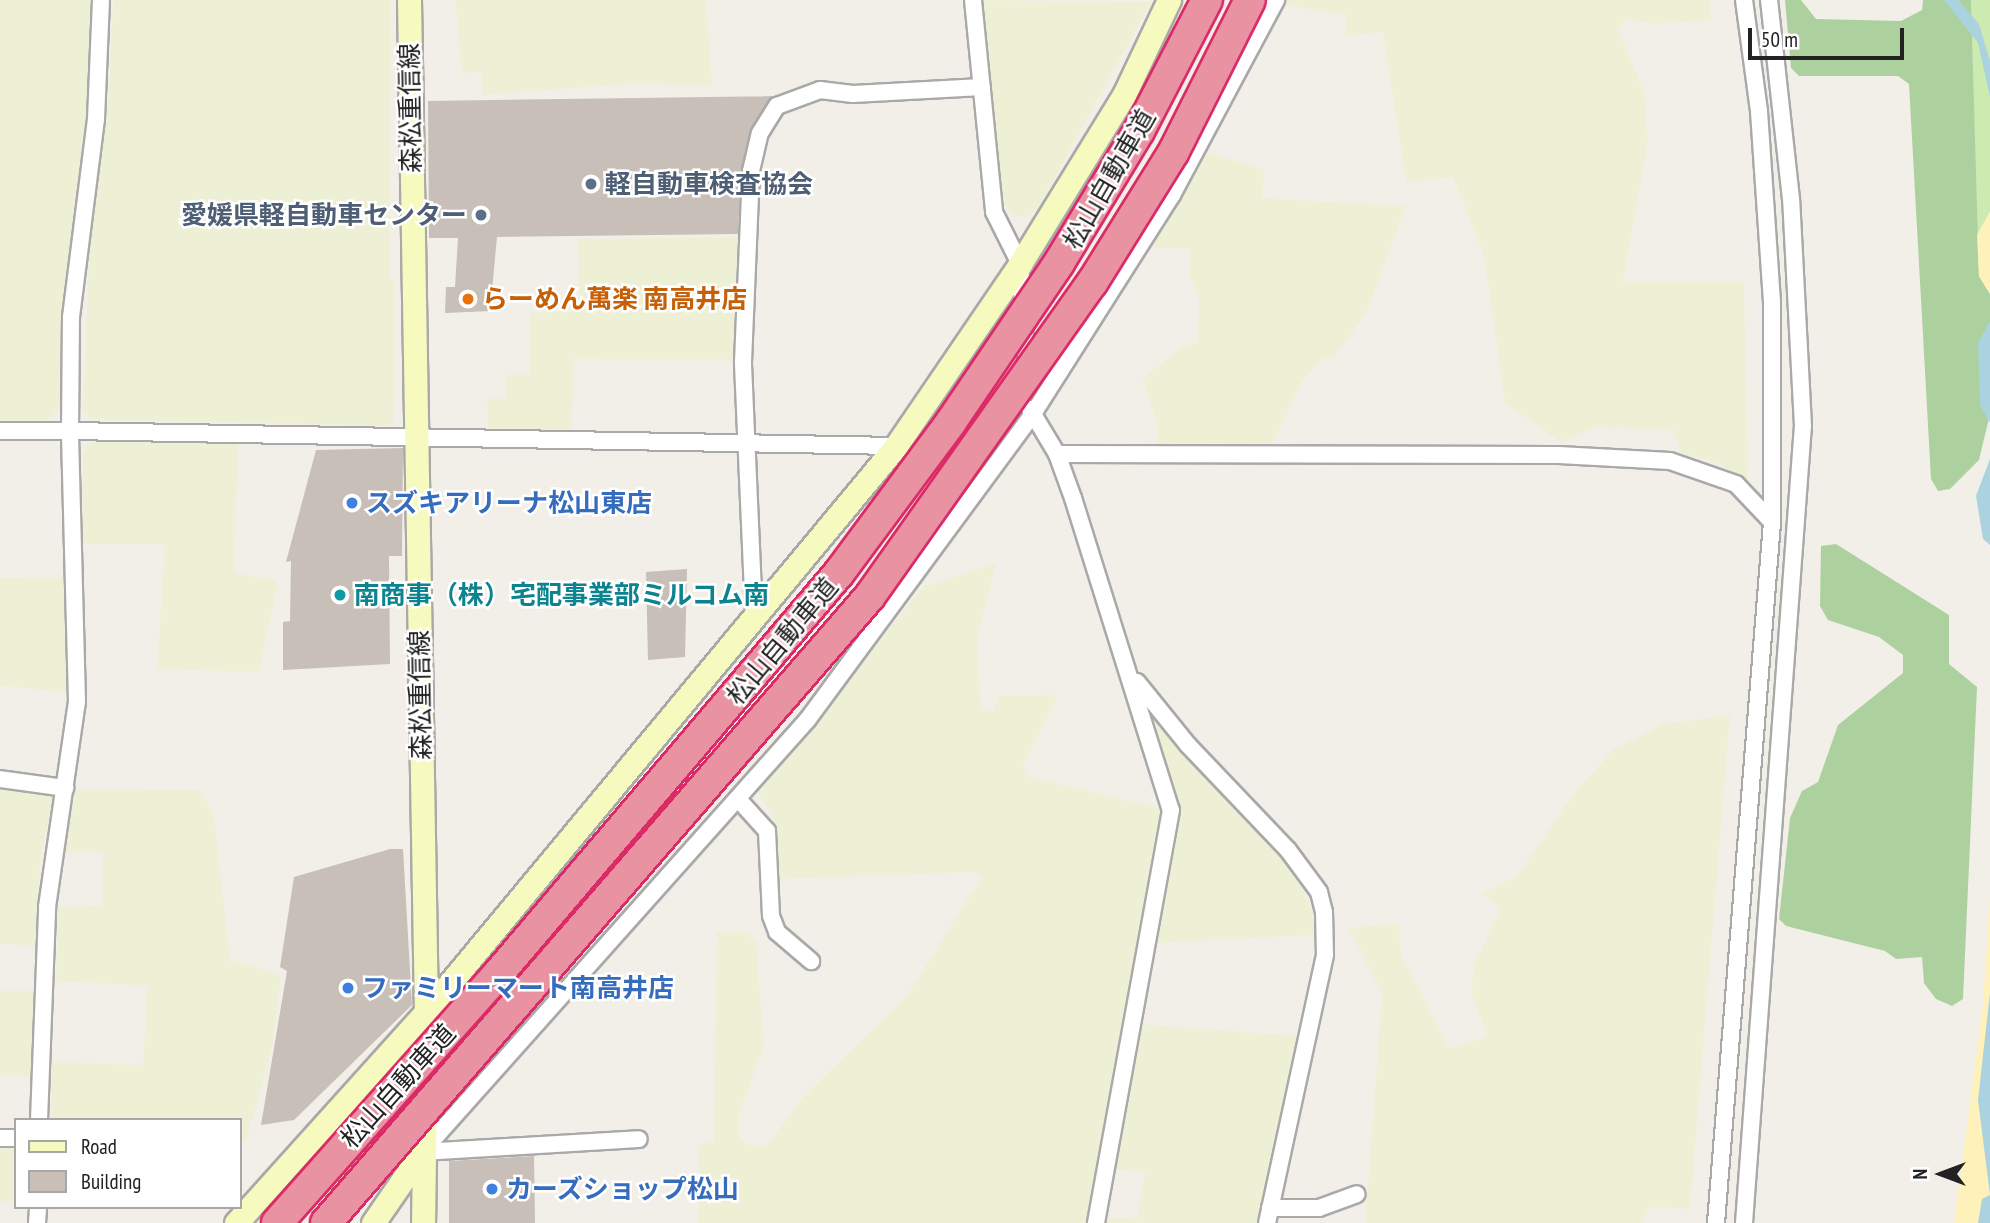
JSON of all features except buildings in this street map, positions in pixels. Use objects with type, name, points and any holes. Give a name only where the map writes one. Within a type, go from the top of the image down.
[{"type":"highway","name":"松山自動車道","points":[[276,1223],[499,973],[839,573],[951,422],[1059,263],[1139,131],[1207,0]]},
{"type":"highway","name":"松山自動車道","points":[[326,1223],[870,596],[1092,284],[1173,153],[1250,0]]},
{"type":"street","points":[[39,1118],[47,907],[77,702],[70,432],[71,317],[96,119],[101,0]]},
{"type":"street","name":"森松重信線","points":[[409,0],[426,1012],[423,1223]]},
{"type":"street","points":[[973,0],[994,212],[1020,264],[1031,417],[1056,454],[1133,677],[1171,810],[1096,1223]]},
{"type":"street","points":[[236,1223],[426,1012],[896,446],[1020,264],[1124,95],[1169,0]]},
{"type":"street","points":[[373,1223],[422,1152],[808,719],[1031,417],[1172,195],[1276,0]]},
{"type":"street","points":[[1716,1223],[1772,522],[1772,302],[1759,111],[1744,0]]},
{"type":"street","points":[[1744,1223],[1803,426],[1791,199],[1769,0]]},
{"type":"street","points":[[754,616],[743,362],[751,171],[760,133],[777,106],[820,90],[853,94],[982,88]]},
{"type":"street","points":[[0,430],[896,446]]},
{"type":"street","points":[[1056,454],[1546,455],[1670,461],[1736,484],[1772,522]]},
{"type":"street","points":[[1133,677],[1188,745],[1294,858],[1319,891],[1324,912],[1325,955],[1268,1215],[1319,1208],[1357,1194]]},
{"type":"street","points":[[0,779],[65,789]]},
{"type":"street","points":[[738,799],[767,831],[771,916],[777,933],[811,961]]},
{"type":"street","points":[[422,1152],[639,1139]]},
{"type":"green space","points":[[0,0],[91,0],[88,117],[64,305],[61,407],[46,422],[0,421]]},
{"type":"green space","points":[[113,0],[391,0],[389,279],[395,280],[394,422],[389,426],[92,419],[83,412],[89,257],[108,105]]},
{"type":"green space","points":[[455,0],[706,0],[712,85],[629,84],[483,95],[482,72],[462,73]]},
{"type":"green space","points":[[983,0],[1151,2],[1038,208],[1026,217],[1013,216],[1003,201]]},
{"type":"green space","points":[[1285,0],[1709,0],[1712,20],[1654,24],[1627,19],[1618,28],[1644,92],[1648,142],[1623,281],[1744,281],[1748,483],[1717,462],[1682,454],[1673,429],[1593,428],[1561,442],[1505,403],[1484,256],[1453,177],[1406,182],[1383,32],[1346,36],[1346,16],[1283,4]]},
{"type":"green space","points":[[1785,0],[1801,0],[1816,19],[1901,21],[1922,10],[1923,0],[1971,0],[1979,276],[1990,294],[1990,414],[1979,460],[1950,489],[1938,491],[1931,479],[1909,84],[1898,76],[1799,76],[1791,68]]},
{"type":"green space","points":[[1971,0],[1990,0],[1990,212],[1977,235]]},
{"type":"green space","points":[[1206,152],[1265,170],[1262,198],[1406,206],[1366,314],[1334,357],[1324,357],[1302,381],[1273,443],[1157,443],[1157,423],[1142,379],[1183,346],[1198,343],[1199,296],[1190,279],[1190,248],[1155,248],[1154,243]]},
{"type":"green space","points":[[746,237],[740,360],[573,359],[572,431],[488,430],[487,399],[506,398],[506,375],[530,375],[530,313],[580,311],[578,239]]},
{"type":"green space","points":[[92,442],[238,443],[234,572],[278,581],[259,672],[157,669],[165,544],[82,544],[83,451]]},
{"type":"green space","points":[[1836,544],[1949,615],[1949,664],[1977,687],[1963,999],[1952,1006],[1936,999],[1924,983],[1922,957],[1896,959],[1885,951],[1786,926],[1779,919],[1790,818],[1802,791],[1818,782],[1838,725],[1903,673],[1903,655],[1879,637],[1828,620],[1820,606],[1821,546]]},
{"type":"green space","points":[[996,564],[977,637],[981,711],[993,711],[999,696],[1058,695],[1023,765],[1026,776],[1166,810],[1089,1223],[698,1223],[699,1145],[714,1141],[717,932],[742,932],[756,939],[764,1046],[739,1114],[739,1136],[747,1145],[767,1145],[803,1097],[906,997],[981,878],[975,872],[778,879],[771,813],[757,792],[924,586]]},
{"type":"green space","points":[[65,577],[67,692],[0,686],[0,578]]},
{"type":"green space","points":[[1730,715],[1690,1209],[1649,1207],[1642,1223],[1365,1223],[1382,995],[1349,928],[1399,923],[1401,955],[1449,1048],[1487,1037],[1472,994],[1473,967],[1500,909],[1482,893],[1517,876],[1573,794],[1613,750],[1663,724]]},
{"type":"green space","points":[[1153,716],[1293,867],[1312,911],[1315,935],[1152,943],[1174,827]]},
{"type":"green space","points":[[0,784],[55,791],[41,854],[35,946],[0,944]]},
{"type":"green space","points":[[77,789],[200,790],[214,815],[230,960],[281,975],[272,1047],[246,1142],[242,1141],[242,1118],[51,1118],[52,1062],[143,1065],[147,986],[56,981],[58,907],[103,906],[103,852],[63,852]]},
{"type":"green space","points":[[0,991],[34,991],[33,1077],[0,1075]]},
{"type":"green space","points":[[1138,1024],[1300,1036],[1258,1223],[1102,1223],[1103,1217],[1137,1219],[1145,1172],[1112,1169]]},
{"type":"green space","points":[[0,1142],[14,1142],[14,1201],[0,1201]]},
{"type":"sand","points":[[1990,212],[1990,294],[1979,276],[1977,235]]},
{"type":"sand","points":[[1990,895],[1990,1223],[1954,1223],[1983,1006]]},
{"type":"water","points":[[1944,0],[1958,0],[1979,24],[1990,61],[1990,97],[1978,43]]},
{"type":"water","points":[[1990,321],[1990,423],[1980,405],[1978,343]]},
{"type":"water","points":[[1990,459],[1990,545],[1983,539],[1976,496]]},
{"type":"water","points":[[1990,993],[1990,1195],[1978,1100]]},
{"type":"water","points":[[1990,1195],[1990,1223],[1978,1223],[1982,1199]]},
{"type":"place","name":"軽自動車検査協会","points":[[591,184]]},
{"type":"place","name":"愛媛県軽自動車センター","points":[[481,215]]},
{"type":"place","name":"らーめん萬楽 南高井店","points":[[468,299]]},
{"type":"place","name":"スズキアリーナ松山東店","points":[[352,503]]},
{"type":"place","name":"南商事（株）宅配事業部ミルコム南","points":[[340,595]]},
{"type":"place","name":"ファミリーマート南高井店","points":[[348,988]]},
{"type":"place","name":"カーズショップ松山","points":[[492,1189]]}]
